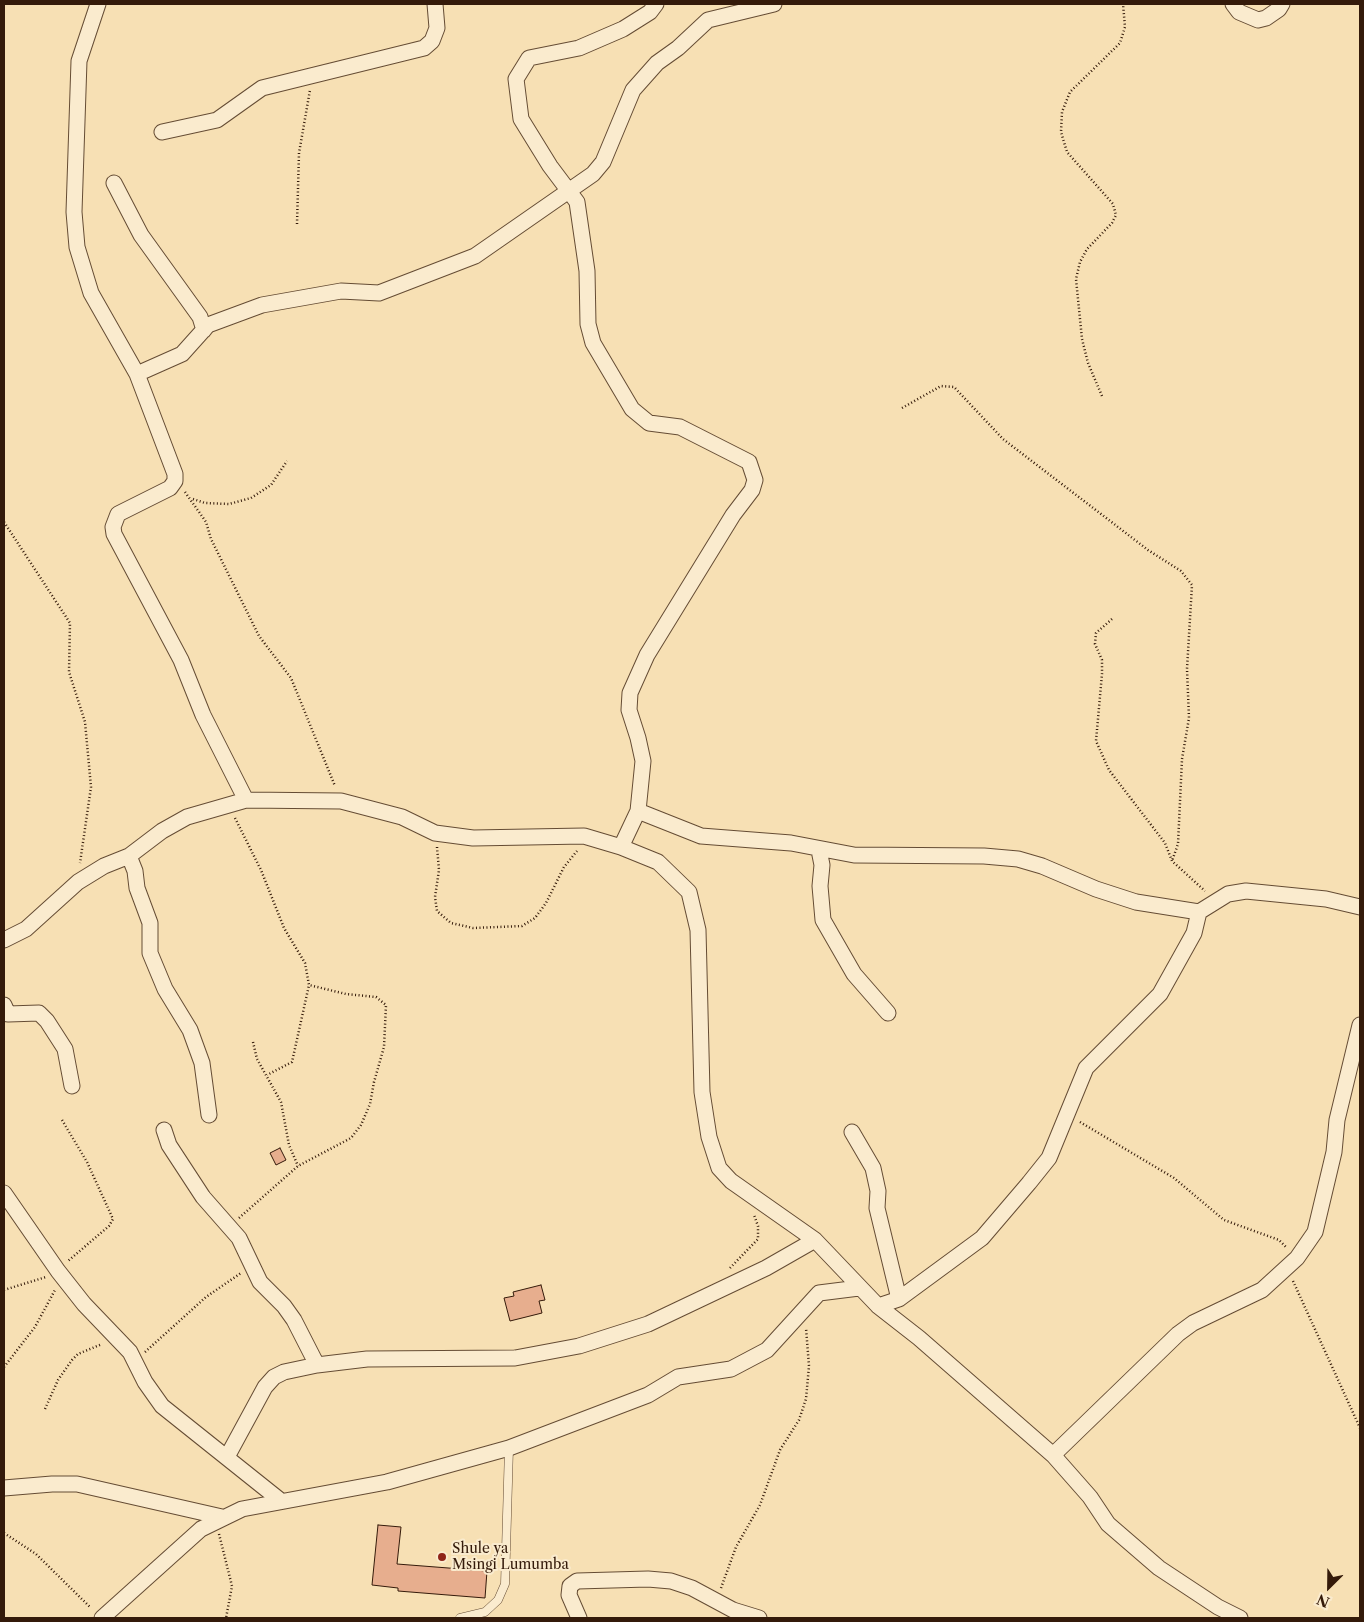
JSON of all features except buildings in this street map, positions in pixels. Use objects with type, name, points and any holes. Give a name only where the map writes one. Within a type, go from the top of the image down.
[{"type":"street","points":[[98,4],[79,61],[74,212],[77,247],[91,293],[137,374],[175,474],[175,481],[170,488],[118,514],[113,526],[114,534],[181,660],[203,715],[246,800]]},
{"type":"street","points":[[162,132],[217,120],[262,88],[424,48],[432,40],[437,28],[435,4]]},
{"type":"street","points":[[620,847],[638,811],[643,761],[638,738],[628,710],[630,693],[647,655],[734,515],[752,490],[755,480],[749,462],[680,427],[649,423],[632,409],[593,343],[588,324],[586,271],[577,202],[550,166],[521,119],[516,79],[529,58],[579,48],[623,29],[650,12],[656,4]]},
{"type":"street","points":[[137,374],[182,354],[208,325],[262,305],[340,292],[379,293],[475,256],[593,174],[603,162],[634,90],[656,63],[678,48],[708,20],[774,4]]},
{"type":"street","points":[[1233,4],[1239,12],[1258,20],[1266,18],[1282,4]]},
{"type":"street","points":[[114,184],[141,235],[200,317],[204,330]]},
{"type":"street","points":[[4,940],[26,929],[78,882],[104,866],[129,856],[162,831],[187,817],[246,800],[341,801],[402,817],[435,832],[473,838],[584,836],[620,847],[658,862],[689,892],[698,930],[702,1092],[708,1137],[719,1168],[731,1181],[815,1240],[878,1306],[920,1338],[1053,1455],[1090,1498],[1108,1524],[1159,1568],[1215,1612],[1240,1618]]},
{"type":"street","points":[[638,811],[701,836],[791,843],[854,855],[984,856],[1018,859],[1042,866],[1096,889],[1136,902],[1199,912]]},
{"type":"street","points":[[820,850],[822,865],[820,886],[823,920],[854,974],[888,1013]]},
{"type":"street","points":[[129,856],[135,871],[137,888],[150,923],[150,953],[165,989],[190,1030],[202,1063],[209,1115]]},
{"type":"street","points":[[878,1306],[899,1300],[982,1238],[1050,1158],[1086,1068],[1160,994],[1194,933],[1199,912],[1215,900],[1228,894],[1246,891],[1326,900],[1360,907]]},
{"type":"street","points":[[4,1005],[8,1014],[40,1013],[48,1021],[65,1049],[72,1086]]},
{"type":"street","points":[[1053,1455],[1178,1334],[1193,1323],[1262,1290],[1293,1263],[1314,1232],[1334,1152],[1337,1120],[1355,1075],[1360,1025]]},
{"type":"street","points":[[164,1130],[169,1145],[203,1197],[240,1238],[260,1282],[284,1306],[294,1320],[317,1366]]},
{"type":"street","points":[[852,1132],[873,1168],[878,1191],[877,1208],[899,1300]]},
{"type":"street","points":[[4,1193],[62,1276],[136,1362],[145,1382],[162,1406],[281,1501]]},
{"type":"street","points":[[227,1457],[265,1387],[274,1377],[284,1372],[317,1366],[395,1358],[515,1358],[579,1346],[648,1324],[766,1268],[815,1240]]},
{"type":"street","points":[[102,1618],[201,1529],[218,1519],[242,1509],[326,1495],[377,1484],[509,1448],[648,1395],[678,1377],[731,1369],[767,1350],[819,1293],[859,1288]]},
{"type":"street","points":[[4,1488],[77,1484],[218,1519]]},
{"type":"street","points":[[579,1618],[569,1595],[570,1586],[577,1581],[648,1579],[671,1581],[717,1600],[733,1610],[759,1618]]},
{"type":"lane","points":[[460,1618],[485,1612],[498,1600],[505,1584],[509,1448]]},
{"type":"path","points":[[1102,396],[1088,363],[1082,339],[1076,279],[1080,262],[1087,249],[1112,223],[1116,215],[1113,204],[1067,152],[1061,132],[1062,112],[1070,92],[1120,43],[1126,27],[1123,4]]},
{"type":"path","points":[[297,224],[299,153],[312,76]]},
{"type":"path","points":[[902,408],[941,386],[954,387],[1003,440],[1148,550],[1181,571],[1192,585],[1187,669],[1189,718],[1182,760],[1178,844],[1172,862]]},
{"type":"path","points":[[191,499],[205,503],[229,504],[251,498],[271,485],[287,461]]},
{"type":"path","points":[[175,481],[191,499],[206,522],[211,539],[259,636],[291,678],[341,801]]},
{"type":"path","points":[[4,522],[70,622],[69,672],[85,722],[91,787],[78,882]]},
{"type":"path","points":[[1112,619],[1096,633],[1095,644],[1102,660],[1096,741],[1109,770],[1165,843],[1172,862],[1215,900]]},
{"type":"path","points":[[227,804],[262,870],[284,928],[305,963],[309,985],[292,1062],[267,1075]]},
{"type":"path","points":[[435,832],[439,870],[435,897],[437,911],[451,923],[473,928],[522,926],[535,918],[546,903],[564,867],[575,855],[584,836]]},
{"type":"path","points":[[229,1224],[298,1166],[351,1138],[361,1126],[370,1104],[384,1047],[387,1012],[385,1002],[376,997],[346,994],[309,985]]},
{"type":"path","points":[[253,1042],[257,1059],[281,1102],[289,1145],[298,1166]]},
{"type":"path","points":[[1068,1116],[1174,1178],[1224,1220],[1279,1240],[1293,1263],[1360,1428]]},
{"type":"path","points":[[4,1367],[36,1327],[62,1276],[113,1219],[87,1162],[62,1120]]},
{"type":"path","points":[[726,1272],[758,1239],[758,1226],[752,1212]]},
{"type":"path","points":[[136,1362],[206,1297],[252,1265]]},
{"type":"path","points":[[4,1290],[62,1276]]},
{"type":"path","points":[[717,1600],[736,1547],[760,1504],[780,1450],[799,1420],[806,1399],[809,1366],[804,1309]]},
{"type":"path","points":[[45,1409],[64,1369],[78,1354],[96,1345],[123,1345]]},
{"type":"path","points":[[218,1519],[232,1586],[226,1618]]},
{"type":"path","points":[[4,1533],[36,1554],[102,1618]]},
{"type":"place","name":"Shule ya Msingi Lumumba","points":[[442,1557]]}]
